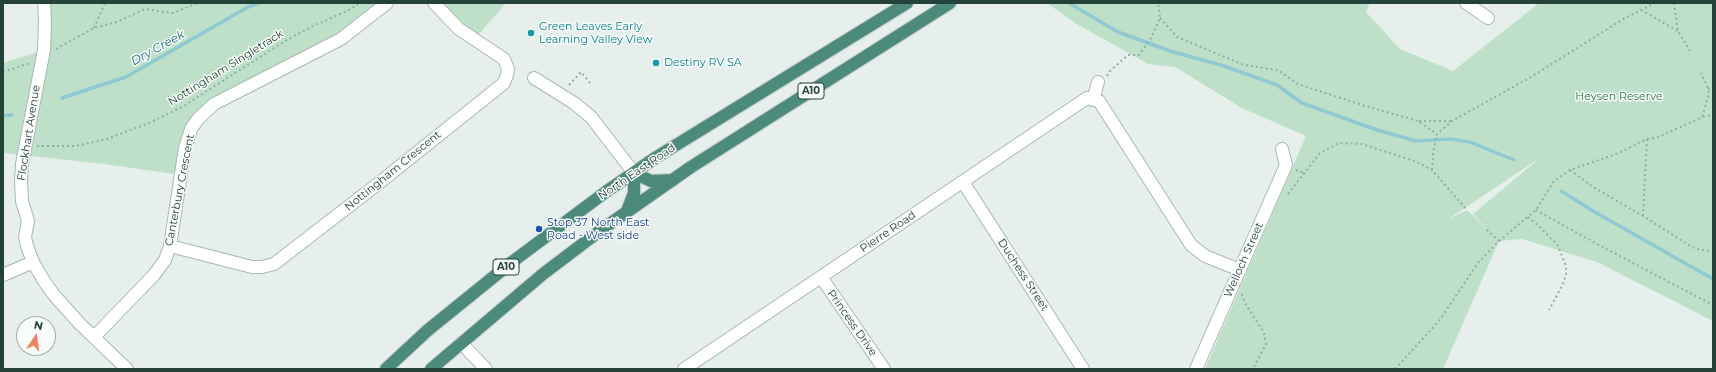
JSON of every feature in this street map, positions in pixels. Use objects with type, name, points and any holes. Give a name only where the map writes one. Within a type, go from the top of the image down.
[{"type":"highway","name":"North East Road","points":[[386,369],[428,330],[512,262],[634,173],[907,3]]},
{"type":"highway","name":"A10","points":[[431,369],[544,274],[627,211],[950,3]]},
{"type":"highway","points":[[627,211],[634,193],[634,173],[651,181],[673,180]]},
{"type":"street","name":"Flockhart Avenue","points":[[44,3],[45,22],[43,55],[21,172],[21,189],[28,221],[25,237],[33,262],[54,295],[94,338],[127,369]]},
{"type":"street","name":"Canterbury Crescent","points":[[94,338],[162,265],[170,246],[185,148],[191,129],[202,114],[214,104],[342,39],[386,3]]},
{"type":"street","name":"Nottingham Crescent","points":[[170,246],[252,267],[262,267],[274,264],[379,183],[504,83],[508,75],[508,69],[504,59],[459,29],[434,3]]},
{"type":"street","points":[[1466,3],[1488,18]]},
{"type":"street","points":[[534,78],[574,103],[591,117],[634,173]]},
{"type":"street","points":[[1098,82],[1093,100],[1099,101],[1191,245],[1205,256],[1240,270]]},
{"type":"street","name":"Pierre Road","points":[[684,369],[1087,98],[1093,100]]},
{"type":"street","name":"Welloch Street","points":[[1196,369],[1286,165],[1282,149]]},
{"type":"street","name":"Duchess Street","points":[[963,182],[1083,369]]},
{"type":"street","points":[[3,275],[33,262]]},
{"type":"street","name":"Princess Drive","points":[[821,277],[884,369]]},
{"type":"street","points":[[461,343],[486,369]]},
{"type":"path","points":[[94,28],[105,3]]},
{"type":"path","points":[[3,72],[65,46],[94,28],[117,22],[145,9],[173,13],[198,3]]},
{"type":"path","name":"Nottingham Singletrack","points":[[26,144],[44,147],[76,146],[107,139],[148,123],[182,107],[285,41],[311,27],[347,11],[360,3]]},
{"type":"path","points":[[1098,82],[1106,79],[1110,71],[1128,55],[1139,55],[1151,38],[1160,18],[1158,3]]},
{"type":"path","points":[[1432,170],[1433,153],[1437,134],[1452,121],[1531,77],[1625,18],[1655,3]]},
{"type":"path","points":[[1674,3],[1678,31],[1690,51]]},
{"type":"path","points":[[1641,10],[1678,31]]},
{"type":"path","points":[[1160,18],[1177,37],[1244,65],[1278,70],[1298,84],[1362,105],[1418,121],[1452,121]]},
{"type":"path","points":[[568,86],[581,72],[590,83]]},
{"type":"path","points":[[1701,73],[1708,88],[1709,94],[1702,117]]},
{"type":"path","points":[[1708,88],[1713,91]]},
{"type":"path","points":[[1395,369],[1439,321],[1478,263],[1499,241],[1536,210],[1554,180],[1570,170],[1619,153],[1647,139],[1659,137],[1702,117],[1713,114]]},
{"type":"path","points":[[1418,121],[1437,134]]},
{"type":"path","points":[[1643,216],[1647,139]]},
{"type":"path","points":[[1284,198],[1320,153],[1339,143],[1362,144],[1417,162],[1432,170],[1467,210]]},
{"type":"path","points":[[1570,170],[1593,187],[1692,247],[1713,252]]},
{"type":"path","points":[[1536,210],[1596,244],[1713,305]]},
{"type":"path","points":[[1528,217],[1558,246],[1566,266],[1566,274],[1563,284],[1549,310]]},
{"type":"path","points":[[1485,228],[1499,241]]},
{"type":"path","points":[[1242,294],[1245,303],[1264,333],[1266,344],[1254,369]]},
{"type":"green space","points":[[44,3],[387,3],[374,14],[202,114],[181,175],[104,164],[3,153],[3,63],[44,50]]},
{"type":"green space","points":[[434,3],[506,3],[474,40]]},
{"type":"green space","name":"Heysen Reserve","points":[[1047,3],[1370,3],[1366,12],[1400,49],[1453,71],[1539,3],[1713,3],[1713,321],[1597,262],[1522,239],[1499,241],[1443,369],[1205,369],[1306,136],[1242,108],[1175,67],[1148,64],[1075,23]],"holes":[[[1541,157],[1473,214],[1487,229],[1467,210],[1447,220]]]},
{"type":"waterway","name":"Dry Creek","points":[[62,98],[126,77],[248,7],[259,3]]},
{"type":"waterway","points":[[1069,3],[1118,32],[1170,51],[1224,66],[1277,85],[1302,103],[1377,130],[1416,141],[1450,139],[1470,142],[1514,160]]},
{"type":"waterway","name":"Dry Creek","points":[[3,116],[12,115]]},
{"type":"waterway","points":[[1561,191],[1593,211],[1713,279]]},
{"type":"place","name":"Green Leaves Early Learning Valley View","points":[[531,33]]},
{"type":"place","name":"Destiny RV SA","points":[[656,63]]},
{"type":"place","name":"Stop 37 North East Road - West side","points":[[539,229]]}]
